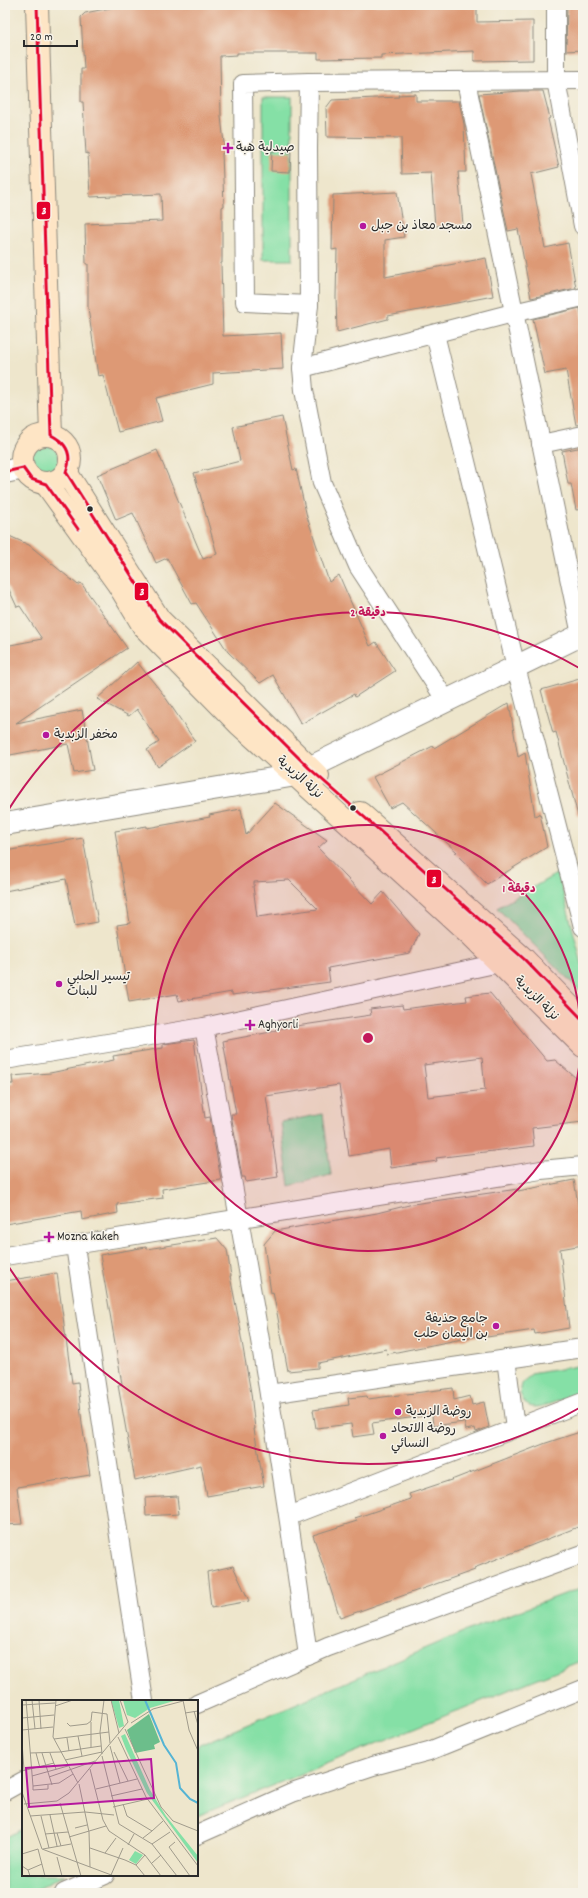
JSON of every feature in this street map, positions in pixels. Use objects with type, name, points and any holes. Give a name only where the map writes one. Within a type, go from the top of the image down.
[{"type":"main road","points":[[37,5],[51,435]]},
{"type":"main road","points":[[51,435],[64,443],[68,450],[70,458],[66,472],[54,482],[46,484],[30,479],[14,470],[22,456],[24,448],[29,442],[36,437],[51,435]]},
{"type":"main road","name":"نزلة الزبدية","points":[[66,472],[159,619],[302,772],[583,1046]]},
{"type":"main road","name":"نزلة الزبدية","points":[[46,484],[118,584],[144,627],[239,724],[302,772],[524,959],[583,1020]]},
{"type":"street","points":[[556,5],[556,80],[581,207],[583,226]]},
{"type":"street","points":[[309,305],[245,302],[243,84],[309,82],[583,80]]},
{"type":"street","points":[[5,824],[302,772],[582,635],[513,313],[466,81]]},
{"type":"street","points":[[309,82],[309,305],[302,368],[304,390],[322,483],[358,566],[447,702]]},
{"type":"street","points":[[302,368],[513,313],[583,297]]},
{"type":"street","points":[[435,334],[516,668],[583,927]]},
{"type":"street","points":[[541,444],[583,436]]},
{"type":"street","points":[[5,1060],[204,1027],[499,963]]},
{"type":"street","points":[[204,1027],[240,1218],[289,1516],[308,1656]]},
{"type":"street","points":[[5,1256],[75,1246],[541,1170],[583,1166]]},
{"type":"street","points":[[75,1246],[144,1700]]},
{"type":"street","points":[[269,1394],[506,1358],[583,1348]]},
{"type":"street","points":[[506,1358],[515,1428]]},
{"type":"street","points":[[289,1516],[583,1402]]},
{"type":"street","points":[[198,1704],[308,1656],[583,1554]]},
{"type":"street","points":[[198,1835],[292,1793],[373,1766],[428,1751],[583,1689]]},
{"type":"street","points":[[5,1791],[22,1782]]},
{"type":"street","points":[[64,1893],[103,1876]]},
{"type":"green space","points":[[263,97],[292,97],[292,260],[263,260]]},
{"type":"green space","points":[[45,445],[55,449],[59,459],[55,469],[45,473],[35,469],[31,459],[35,449]]},
{"type":"green space","points":[[558,873],[583,968],[583,994],[497,908]]},
{"type":"green space","points":[[323,1114],[331,1175],[289,1186],[281,1122]]},
{"type":"green space","points":[[583,1365],[583,1390],[556,1402],[534,1407],[529,1406],[523,1400],[520,1393],[522,1384],[531,1374]]},
{"type":"green space","points":[[583,1587],[583,1660],[198,1816],[198,1746],[463,1632]]},
{"type":"green space","points":[[22,1829],[22,1876],[63,1876],[29,1893],[5,1893],[5,1838]]},
{"type":"building","points":[[125,5],[477,5],[477,22],[533,21],[533,60],[474,61],[474,51],[381,55],[381,58],[318,59],[318,53],[237,53],[237,55],[220,56],[221,116],[225,153],[222,153],[224,206],[222,207],[221,263],[223,336],[281,333],[283,369],[213,373],[213,384],[156,398],[162,421],[118,432],[103,375],[98,376],[88,308],[88,264],[86,264],[85,224],[162,221],[161,194],[90,197],[88,153],[86,154],[83,102],[81,102],[81,69],[84,69],[81,17],[85,13]]},
{"type":"building","points":[[567,5],[583,5],[583,50],[566,51]]},
{"type":"building","points":[[543,91],[550,118],[548,119],[559,167],[531,174],[545,248],[568,243],[576,288],[531,298],[518,229],[508,231],[479,94]]},
{"type":"building","points":[[416,94],[416,101],[459,101],[464,124],[466,172],[458,172],[463,224],[435,226],[431,173],[402,174],[401,138],[327,137],[326,108],[332,100],[399,97],[398,95]]},
{"type":"building","points":[[272,151],[291,152],[290,172],[271,171]]},
{"type":"building","points":[[397,192],[404,237],[385,240],[385,277],[486,258],[493,296],[388,316],[388,319],[337,332],[337,249],[332,250],[333,195]]},
{"type":"building","points":[[580,308],[583,322],[583,424],[576,425],[566,370],[545,374],[533,319]]},
{"type":"building","points":[[282,417],[293,470],[296,469],[307,517],[329,582],[339,575],[370,646],[376,642],[395,671],[355,697],[354,694],[301,724],[273,675],[260,683],[228,652],[196,603],[192,604],[167,558],[156,563],[133,513],[116,520],[97,475],[157,450],[203,559],[217,554],[194,473],[240,461],[233,427]]},
{"type":"building","points":[[583,447],[583,509],[576,510],[571,484],[568,484],[562,451]]},
{"type":"building","points":[[5,534],[29,545],[78,585],[81,583],[127,648],[16,723],[82,710],[93,770],[74,773],[68,744],[5,756],[5,646],[42,639],[20,606],[17,607],[5,581]]},
{"type":"building","points":[[137,662],[163,694],[195,741],[158,767],[147,750],[159,742],[137,709],[129,716],[97,699]]},
{"type":"building","points":[[583,678],[583,815],[578,816],[556,732],[553,733],[541,690]]},
{"type":"building","points":[[509,703],[518,757],[525,753],[535,816],[540,813],[547,847],[487,884],[455,853],[457,852],[402,802],[390,808],[373,777],[433,746],[434,748]]},
{"type":"building","points":[[275,803],[327,840],[318,848],[372,904],[383,892],[419,934],[410,953],[328,968],[330,982],[232,995],[232,992],[179,1001],[177,994],[129,1002],[117,925],[130,923],[115,831],[147,826],[147,828],[210,817],[209,815],[241,809],[246,835]],"holes":[[[289,880],[318,909],[257,917],[253,886],[254,882]]]},
{"type":"building","points":[[83,838],[98,922],[75,926],[66,879],[5,891],[5,851]]},
{"type":"building","points":[[490,993],[547,1061],[555,1060],[583,1084],[583,1122],[532,1128],[534,1146],[436,1158],[437,1161],[391,1168],[389,1149],[349,1156],[339,1085],[266,1096],[278,1177],[246,1182],[245,1177],[242,1177],[231,1114],[236,1114],[223,1041],[276,1031],[276,1029],[371,1015],[370,1009],[402,1005],[403,1009],[467,1001],[466,996]],"holes":[[[482,1057],[485,1090],[428,1097],[424,1065]]]},
{"type":"building","points":[[194,1040],[205,1118],[210,1117],[221,1180],[162,1189],[163,1198],[117,1204],[118,1213],[82,1220],[81,1211],[5,1224],[5,1084],[13,1084],[12,1076],[50,1073],[114,1060],[113,1056],[163,1048],[163,1044]]},
{"type":"building","points":[[574,1180],[583,1234],[583,1245],[560,1249],[569,1328],[535,1334],[534,1330],[487,1337],[487,1334],[387,1354],[386,1349],[318,1363],[318,1368],[288,1371],[273,1292],[271,1293],[264,1244],[275,1231],[377,1213],[413,1204],[518,1189],[518,1191]]},
{"type":"building","points":[[217,1238],[227,1250],[230,1276],[251,1393],[254,1429],[264,1486],[207,1496],[201,1465],[135,1480],[118,1385],[122,1384],[100,1255],[146,1247],[147,1249]]},
{"type":"building","points":[[57,1273],[72,1383],[78,1382],[82,1424],[90,1475],[17,1487],[22,1524],[5,1525],[5,1281]]},
{"type":"building","points":[[453,1388],[454,1400],[470,1396],[472,1405],[484,1402],[489,1427],[476,1432],[475,1428],[466,1430],[464,1422],[433,1426],[432,1415],[372,1423],[374,1434],[353,1437],[351,1424],[316,1428],[313,1410],[349,1405],[348,1398],[367,1396],[368,1399]]},
{"type":"building","points":[[583,1431],[583,1525],[474,1568],[475,1570],[340,1618],[313,1535],[357,1521],[355,1518],[411,1499],[409,1494],[454,1479],[546,1443]]},
{"type":"building","points":[[177,1496],[179,1514],[146,1516],[145,1498]]},
{"type":"building","points":[[233,1566],[249,1601],[211,1608],[207,1572]]},
{"type":"transit line","name":"3","points":[[37,5],[51,435],[57,438],[67,450],[69,460],[66,472],[159,619],[309,768],[524,959],[583,1020]]},
{"type":"transit line","name":"3","points":[[5,472],[23,468],[31,479],[46,484],[78,529]]},
{"type":"place","name":"صيدلية هبة","points":[[228,148]]},
{"type":"place","name":"مسجد معاذ بن جبل","points":[[363,226]]},
{"type":"place","name":"مخفر الزبدية","points":[[46,735]]},
{"type":"place","name":"تيسير الحلبي للبنات","points":[[59,984]]},
{"type":"place","name":"Aghyorli","points":[[250,1025]]},
{"type":"place","name":"Mozna kakeh","points":[[49,1237]]},
{"type":"place","name":"جامع حذيفة بن اليمان حلب","points":[[496,1326]]},
{"type":"place","name":"روضة الزبدية","points":[[398,1412]]},
{"type":"place","name":"روضة الاتحاد النسائي","points":[[383,1436]]}]
